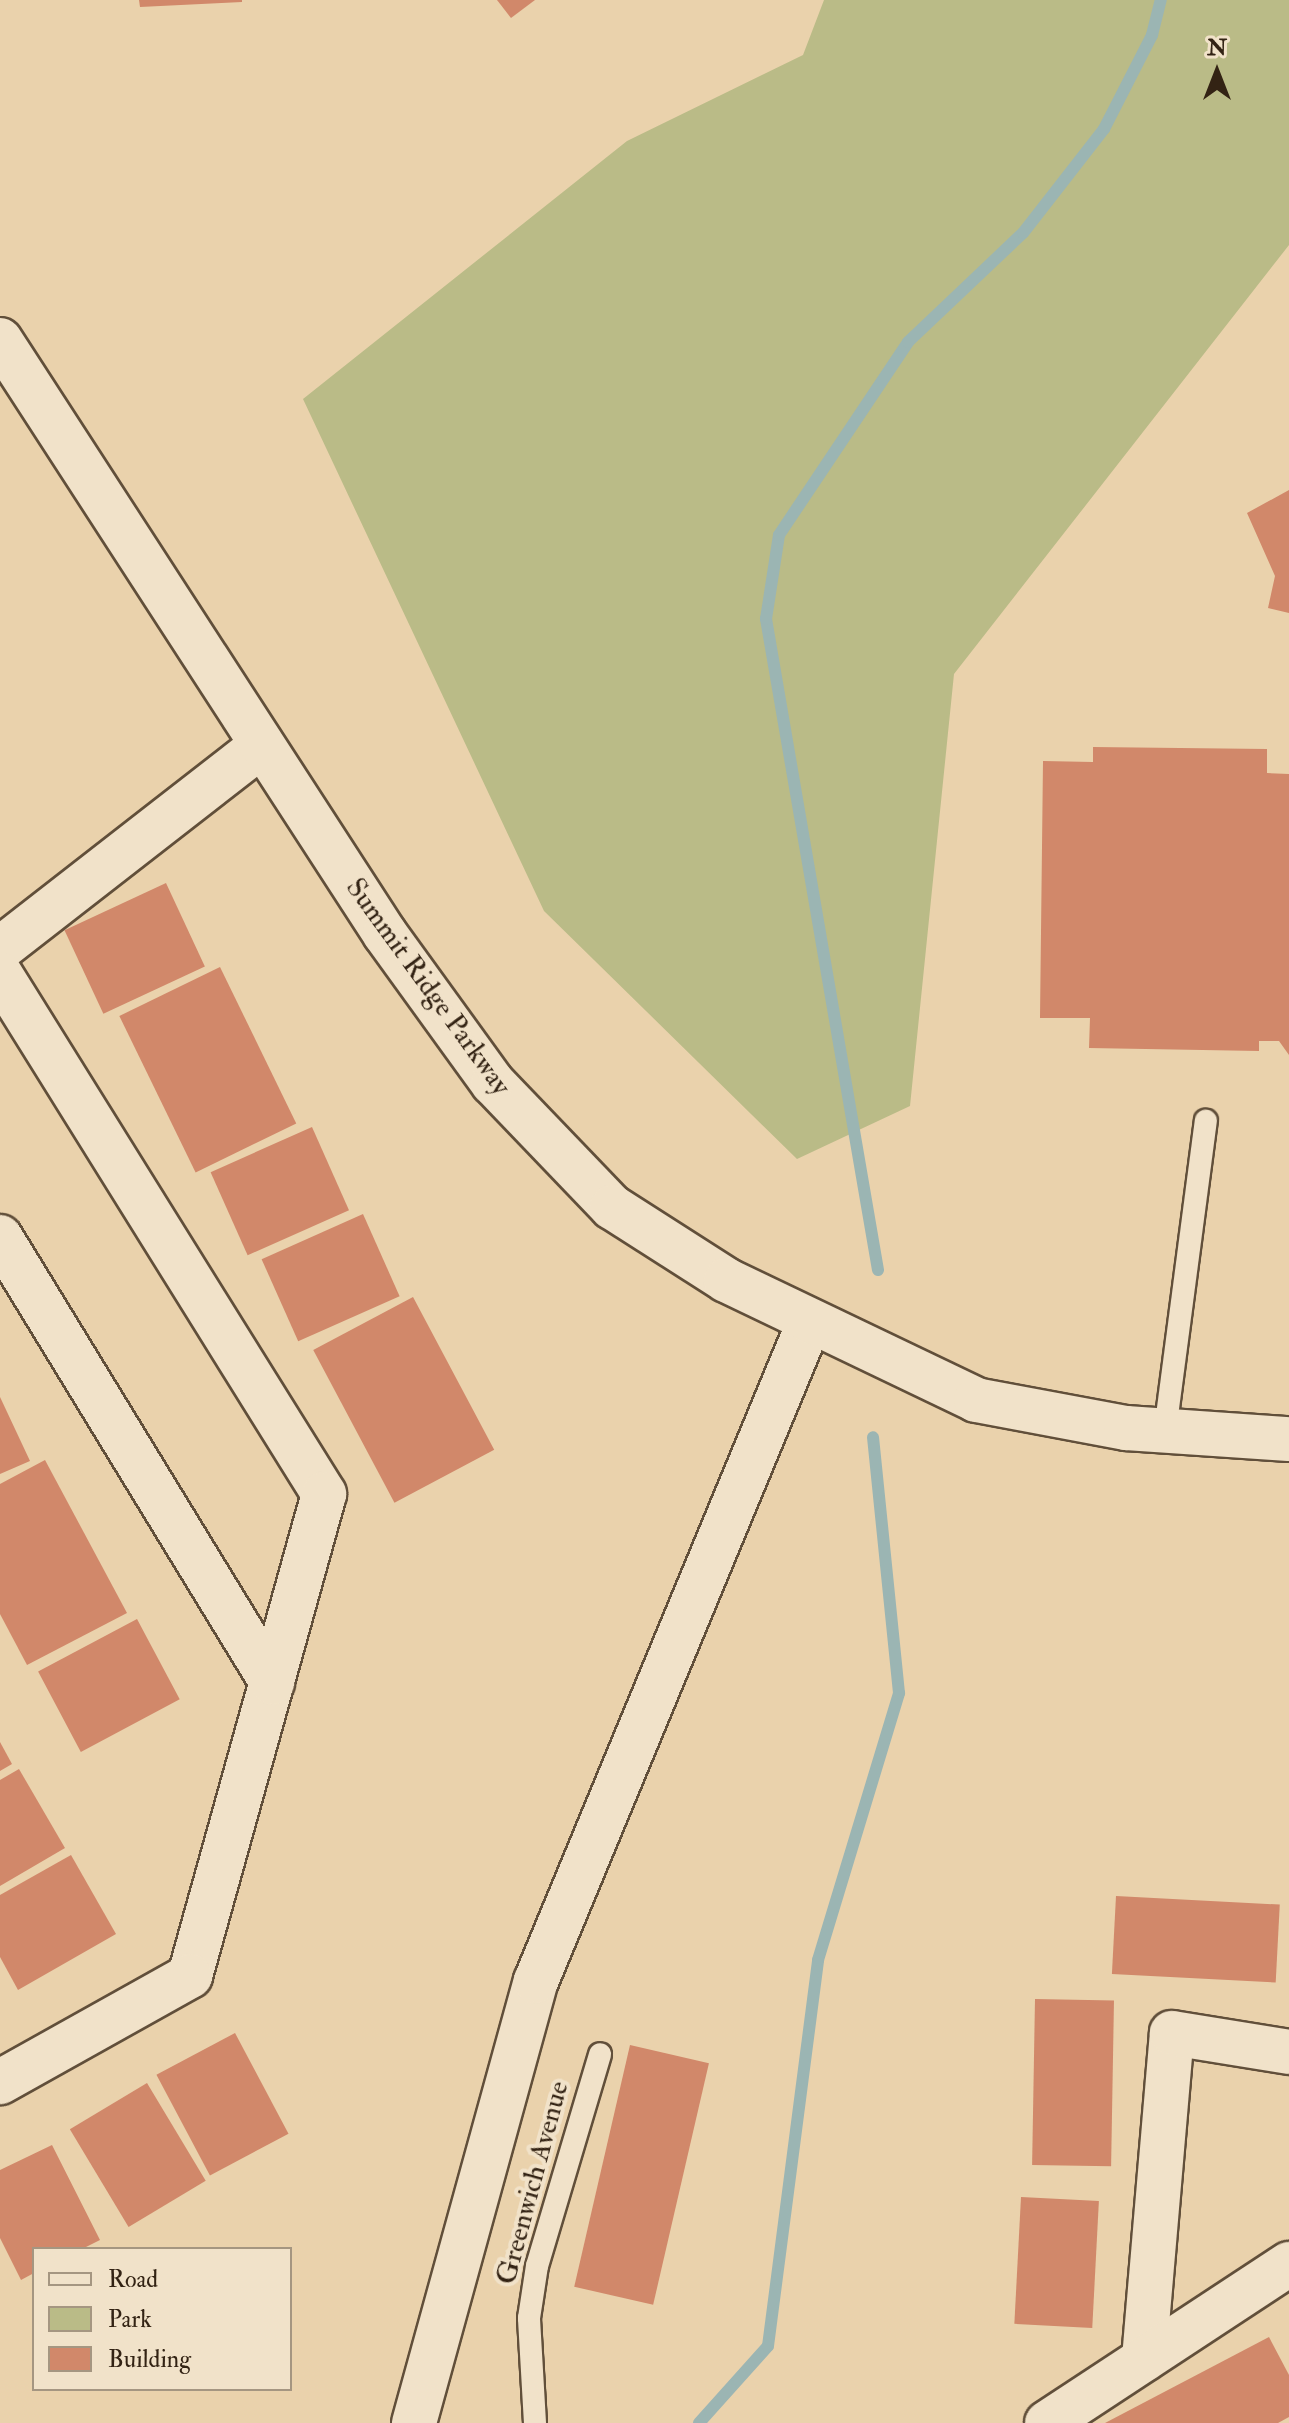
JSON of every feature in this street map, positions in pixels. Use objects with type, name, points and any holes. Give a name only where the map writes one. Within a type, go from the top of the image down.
[{"type":"street","name":"Summit Ridge Parkway","points":[[0,340],[262,745],[493,1083],[612,1207],[809,1323],[976,1400],[1165,1431],[1289,1439]]},
{"type":"street","points":[[0,949],[262,745]]},
{"type":"street","points":[[0,974],[324,1494],[190,1976],[0,2082]]},
{"type":"street","points":[[0,1237],[272,1682]]},
{"type":"street","points":[[414,2423],[536,1981],[809,1323]]},
{"type":"street","points":[[1144,2359],[1172,2033],[1289,2052]]},
{"type":"street","points":[[1047,2423],[1289,2264]]},
{"type":"lane","points":[[1165,1431],[1206,1121]]},
{"type":"lane","name":"Greenwich Avenue","points":[[535,2423],[529,2318],[537,2266],[600,2054]]},
{"type":"green space","points":[[824,0],[1289,0],[1289,245],[954,674],[910,1106],[797,1159],[544,911],[303,399],[627,141],[803,55]]},
{"type":"building","points":[[139,0],[242,0],[242,2],[140,7]]},
{"type":"building","points":[[497,0],[535,0],[511,18]]},
{"type":"building","points":[[1289,490],[1289,613],[1268,608],[1275,576],[1247,513]]},
{"type":"building","points":[[1093,747],[1267,749],[1267,773],[1289,774],[1289,1055],[1279,1041],[1259,1041],[1259,1051],[1089,1048],[1090,1018],[1040,1018],[1043,761],[1093,762]]},
{"type":"building","points":[[166,883],[205,966],[103,1014],[64,930]]},
{"type":"building","points":[[220,967],[296,1123],[196,1172],[119,1016]]},
{"type":"building","points":[[312,1127],[349,1210],[248,1255],[211,1172]]},
{"type":"building","points":[[363,1214],[400,1296],[298,1341],[262,1259]]},
{"type":"building","points":[[413,1297],[494,1450],[394,1503],[313,1350]]},
{"type":"building","points":[[0,1397],[30,1461],[0,1474]]},
{"type":"building","points":[[45,1460],[127,1613],[27,1665],[0,1614],[0,1484]]},
{"type":"building","points":[[137,1619],[180,1699],[81,1752],[38,1672]]},
{"type":"building","points":[[0,1742],[12,1764],[0,1771]]},
{"type":"building","points":[[19,1769],[65,1848],[0,1886],[0,1780]]},
{"type":"building","points":[[71,1855],[116,1934],[18,1990],[0,1957],[0,1895]]},
{"type":"building","points":[[1116,1896],[1280,1905],[1276,1982],[1112,1974]]},
{"type":"building","points":[[1035,1999],[1114,2000],[1111,2166],[1032,2165]]},
{"type":"building","points":[[235,2033],[289,2134],[210,2175],[156,2075]]},
{"type":"building","points":[[630,2045],[709,2063],[653,2305],[574,2287]]},
{"type":"building","points":[[147,2083],[206,2181],[129,2227],[70,2129]]},
{"type":"building","points":[[52,2145],[100,2240],[86,2247],[32,2247],[32,2274],[21,2280],[0,2238],[0,2170]]},
{"type":"building","points":[[1021,2197],[1099,2201],[1092,2328],[1014,2324]]},
{"type":"building","points":[[1269,2337],[1289,2375],[1289,2417],[1278,2423],[1105,2423]]},
{"type":"waterway","points":[[878,1270],[766,619],[779,535],[908,342],[1023,233],[1104,129],[1152,35],[1161,0]]},
{"type":"waterway","points":[[699,2423],[768,2346],[818,1960],[899,1693],[873,1437]]}]
